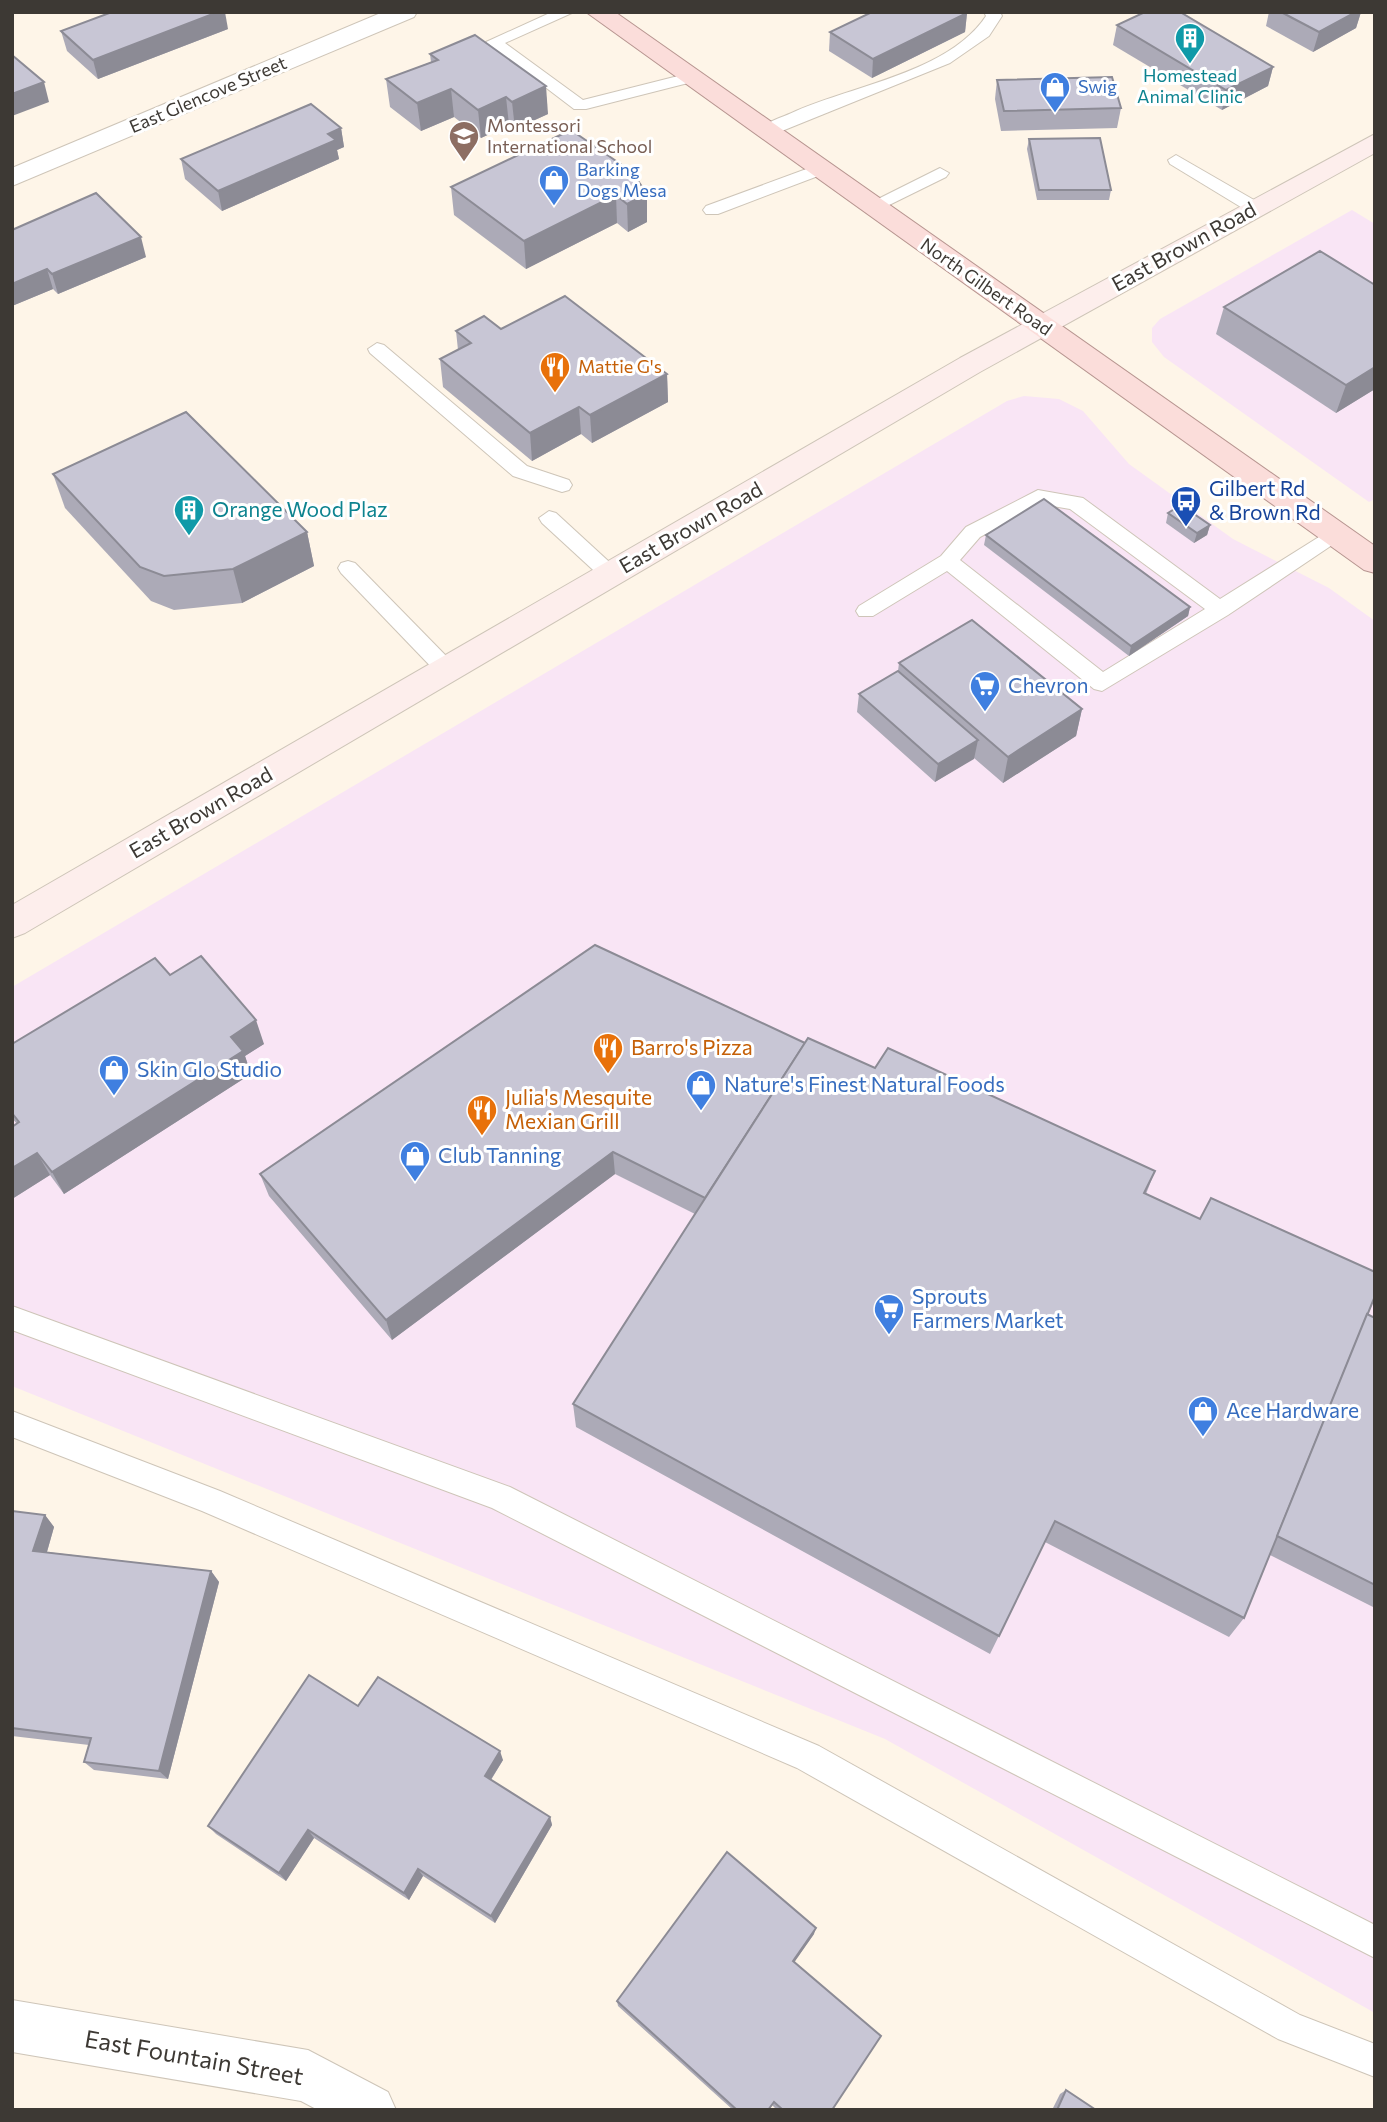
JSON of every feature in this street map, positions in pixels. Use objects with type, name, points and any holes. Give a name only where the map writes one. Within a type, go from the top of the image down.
[{"type":"main road","name":"North Gilbert Road","points":[[598,12],[1375,562]]},
{"type":"main road","name":"East Brown Road","points":[[12,923],[1041,326],[1375,142]]},
{"type":"street","name":"East Glencove Street","points":[[12,178],[405,12]]},
{"type":"street","name":"East Fountain Street","points":[[12,2026],[308,2076],[370,2110]]},
{"type":"lane","points":[[566,12],[494,42],[580,106],[690,78]]},
{"type":"lane","points":[[766,131],[823,106],[900,80],[974,43],[987,32],[994,16],[992,12]]},
{"type":"lane","points":[[1176,160],[1255,208]]},
{"type":"lane","points":[[712,210],[820,169]]},
{"type":"lane","points":[[873,206],[940,173]]},
{"type":"lane","points":[[377,349],[520,471],[562,485]]},
{"type":"lane","points":[[866,611],[948,561],[974,532],[1038,497],[1076,503],[1221,610]]},
{"type":"lane","points":[[549,519],[611,575]]},
{"type":"lane","points":[[948,561],[1102,683],[1337,535]]},
{"type":"lane","points":[[348,568],[447,670]]},
{"type":"lane","points":[[12,1318],[500,1497],[1375,1942]]},
{"type":"lane","points":[[12,1424],[210,1501],[808,1757],[1290,2027],[1375,2061]]},
{"type":"shaded area","points":[[1352,210],[1375,224],[1375,499],[1369,502],[1164,357],[1152,342],[1152,328],[1160,319]]},
{"type":"shaded area","points":[[1024,396],[1059,399],[1083,411],[1129,464],[1233,539],[1329,588],[1375,621],[1375,2013],[885,1739],[12,1386],[12,987],[1007,401]]},
{"type":"building","points":[[112,12],[218,12],[93,60],[61,31]]},
{"type":"building","points":[[872,12],[967,13],[873,59],[830,32]]},
{"type":"building","points":[[1145,12],[1180,12],[1273,67],[1226,90],[1117,25]]},
{"type":"building","points":[[1281,12],[1356,12],[1319,32]]},
{"type":"building","points":[[475,35],[546,86],[512,102],[506,97],[478,110],[451,89],[417,103],[386,79],[438,60],[430,54]]},
{"type":"building","points":[[12,55],[44,82],[12,94]]},
{"type":"building","points":[[1112,77],[1121,108],[1004,111],[997,80]]},
{"type":"building","points":[[311,104],[341,128],[328,134],[336,140],[218,191],[181,159]]},
{"type":"building","points":[[571,130],[632,172],[647,194],[627,204],[616,195],[524,241],[451,187]]},
{"type":"building","points":[[1100,138],[1111,190],[1039,190],[1029,139]]},
{"type":"building","points":[[96,193],[141,237],[52,274],[47,269],[12,284],[12,230]]},
{"type":"building","points":[[1320,251],[1375,285],[1375,367],[1346,385],[1224,307]]},
{"type":"building","name":"Mattie G's","points":[[565,296],[667,374],[590,415],[579,407],[530,433],[440,359],[471,343],[456,331],[484,316],[501,329]]},
{"type":"building","name":"Orange Wood Plaz","points":[[186,412],[307,532],[233,569],[164,576],[140,567],[53,474]]},
{"type":"building","name":"Chevron","points":[[1044,499],[1190,607],[1131,646],[986,535]]},
{"type":"building","points":[[1181,505],[1210,525],[1197,533],[1168,513]]},
{"type":"building","points":[[972,620],[1082,709],[1008,757],[899,663]]},
{"type":"building","points":[[898,671],[978,740],[938,764],[859,694]]},
{"type":"building","points":[[595,945],[805,1043],[705,1198],[613,1152],[386,1320],[260,1174]]},
{"type":"building","name":"Skin Glo Studio","points":[[201,956],[256,1020],[231,1037],[243,1051],[52,1172],[37,1153],[12,1168],[12,1127],[19,1122],[12,1113],[12,1044],[155,958],[170,975]]},
{"type":"building","name":"Sprouts Farmers Market","points":[[808,1038],[875,1068],[888,1048],[1155,1171],[1144,1193],[1200,1219],[1211,1198],[1375,1272],[1375,1296],[1244,1618],[1055,1521],[999,1636],[573,1404]]},
{"type":"building","points":[[1367,1314],[1375,1318],[1375,1585],[1277,1536]]},
{"type":"building","points":[[12,1511],[45,1515],[33,1551],[211,1571],[159,1771],[84,1762],[91,1738],[12,1728]]},
{"type":"building","points":[[309,1675],[358,1706],[378,1677],[500,1751],[485,1776],[550,1817],[491,1916],[418,1869],[404,1893],[308,1830],[279,1873],[208,1826]]},
{"type":"building","points":[[727,1852],[816,1928],[793,1961],[881,2036],[832,2110],[783,2110],[774,2102],[768,2110],[737,2110],[617,2001]]},
{"type":"building","points":[[1066,2090],[1096,2110],[1057,2110]]},
{"type":"place","name":"Homestead Animal Clinic","points":[[1190,65]]},
{"type":"place","name":"Swig","points":[[1055,114]]},
{"type":"place","name":"Montessori International School","points":[[464,163]]},
{"type":"place","name":"Barking Dogs Mesa","points":[[554,207]]},
{"type":"place","name":"Mattie G's","points":[[555,394]]},
{"type":"place","name":"Gilbert Rd & Brown Rd","points":[[1186,528]]},
{"type":"place","name":"Orange Wood Plaz","points":[[189,537]]},
{"type":"place","name":"Chevron","points":[[985,713]]},
{"type":"place","name":"Barro's Pizza","points":[[608,1075]]},
{"type":"place","name":"Skin Glo Studio","points":[[114,1097]]},
{"type":"place","name":"Nature's Finest Natural Foods","points":[[701,1112]]},
{"type":"place","name":"Julia's Mesquite Mexian Grill","points":[[482,1137]]},
{"type":"place","name":"Club Tanning","points":[[415,1183]]},
{"type":"place","name":"Sprouts Farmers Market","points":[[889,1336]]},
{"type":"place","name":"Ace Hardware","points":[[1203,1438]]}]
